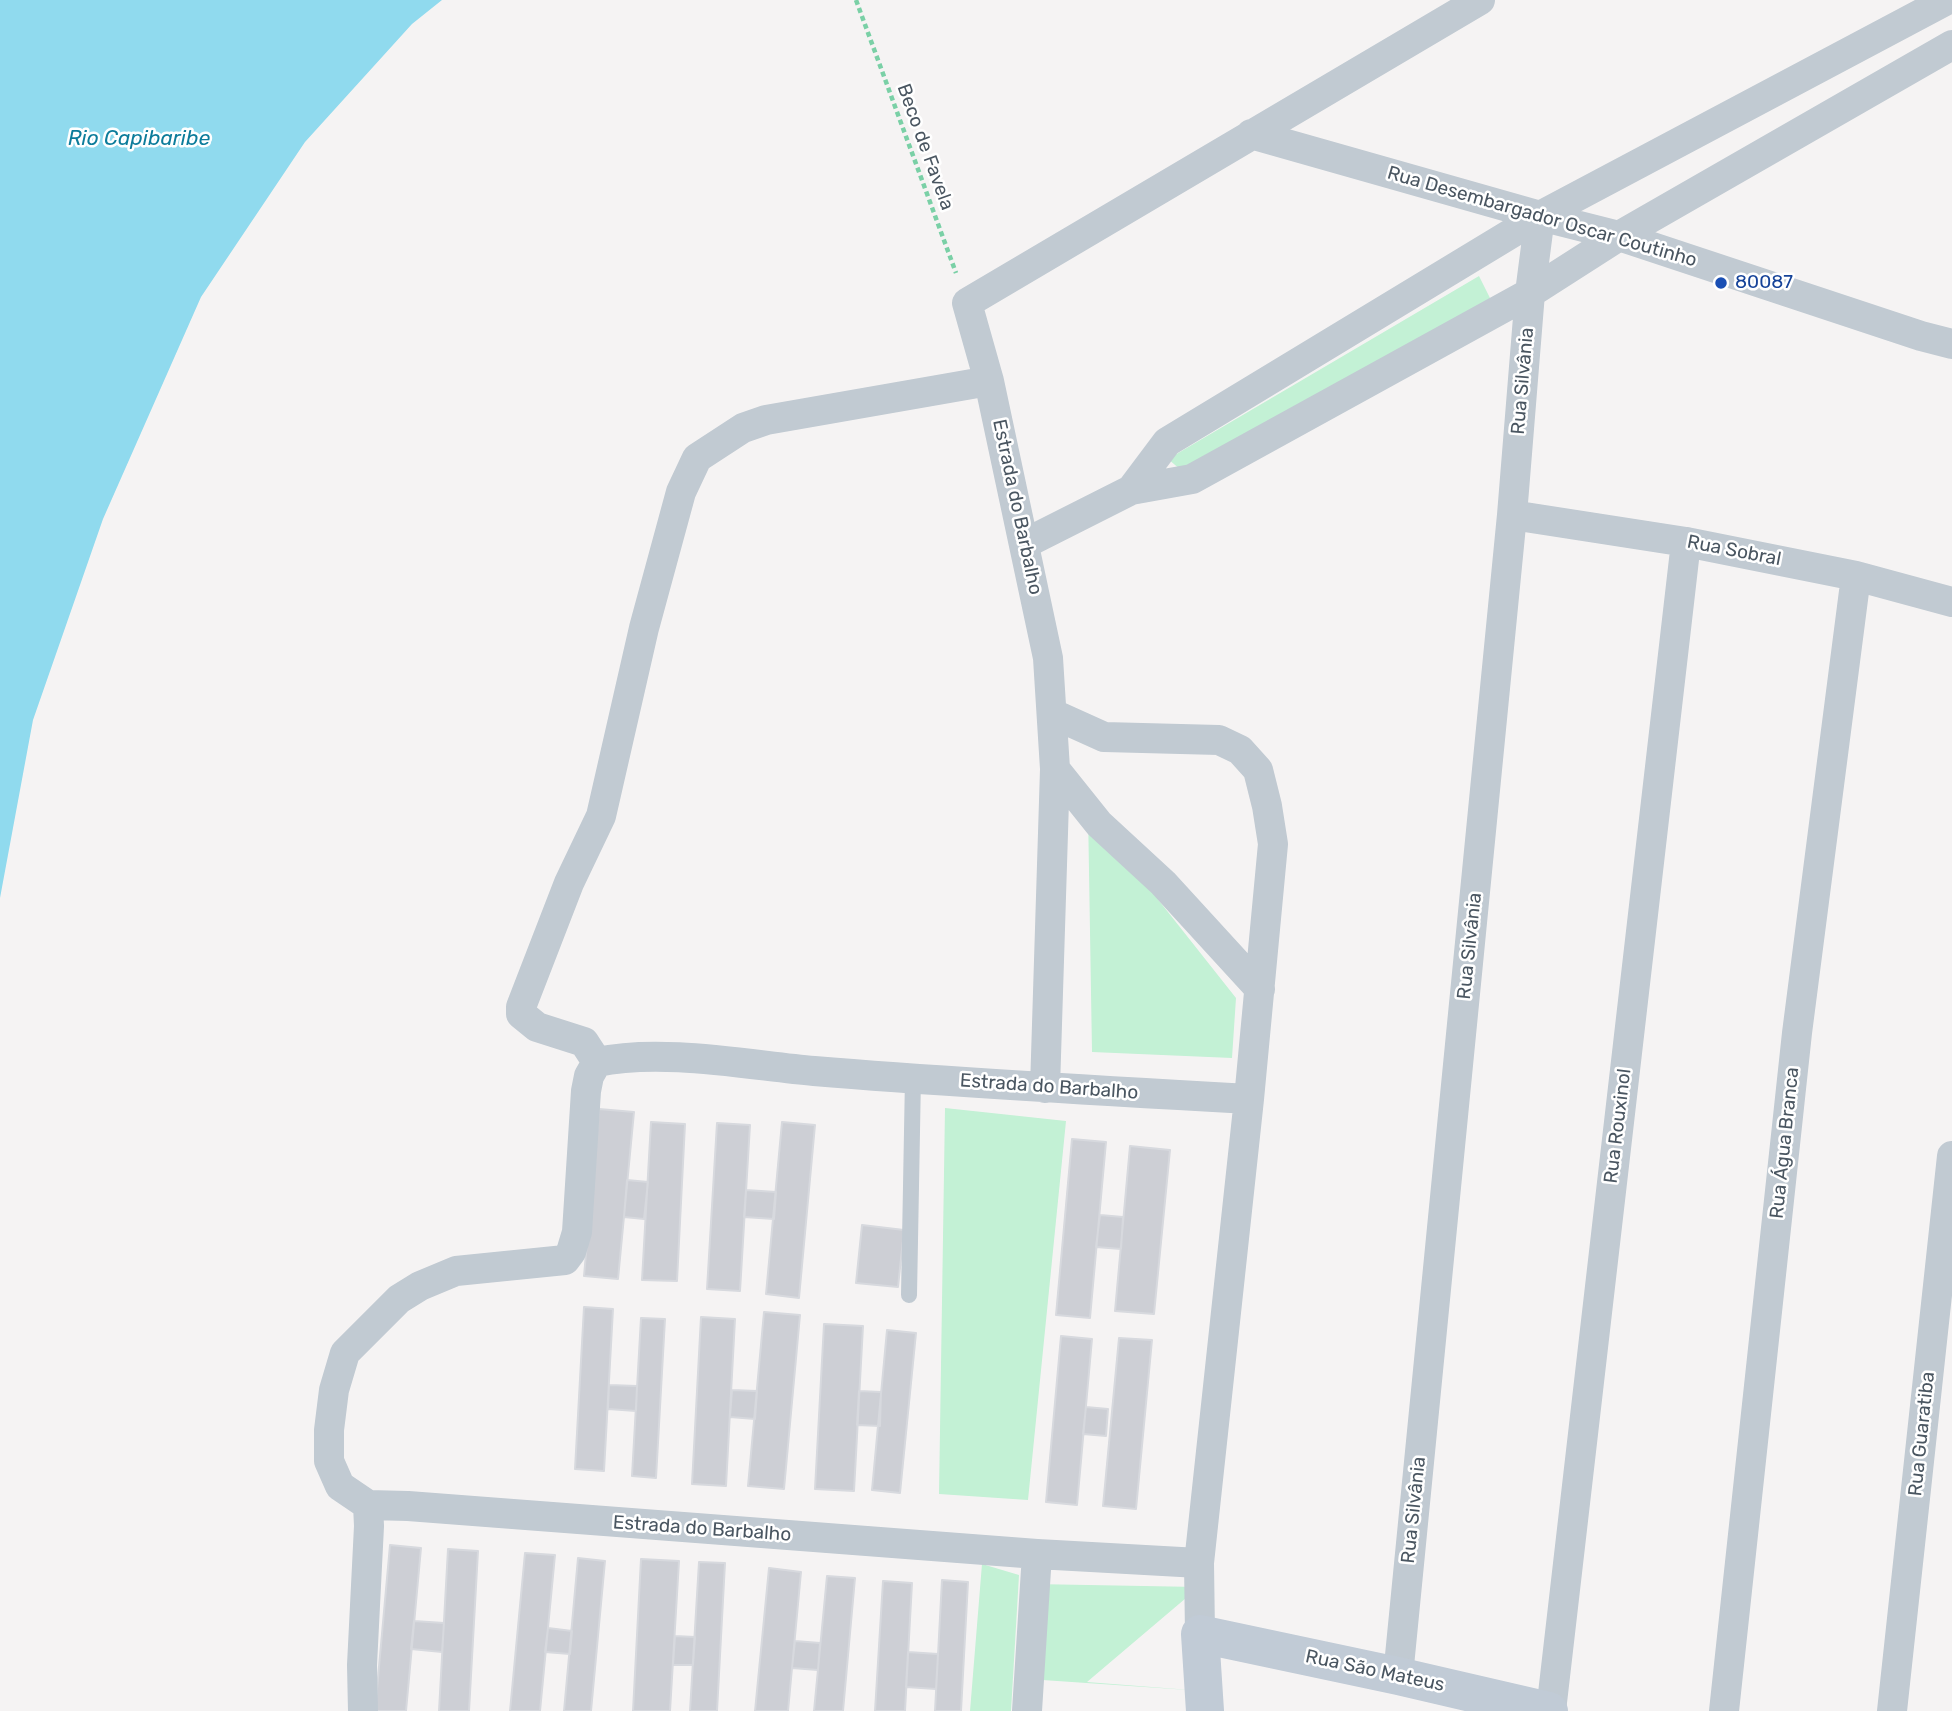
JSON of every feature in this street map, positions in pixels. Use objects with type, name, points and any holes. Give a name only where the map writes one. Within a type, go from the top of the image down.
[{"type":"street","points":[[967,303],[1480,0]]},
{"type":"street","points":[[1131,489],[1167,442],[1540,216],[1947,0]]},
{"type":"street","points":[[1026,543],[1131,489],[1192,479],[1530,293],[1619,236],[1952,45]]},
{"type":"street","name":"Rua Desembargador Oscar Coutinho","points":[[1251,134],[1619,236],[1952,344]]},
{"type":"street","name":"Rua Silvânia","points":[[1398,1676],[1512,515],[1530,293],[1540,216]]},
{"type":"street","name":"Estrada do Barbalho","points":[[967,303],[989,381],[1026,543],[1048,658],[1055,769],[1045,1088]]},
{"type":"street","points":[[1921,336],[1952,319]]},
{"type":"street","points":[[363,1711],[362,1665],[368,1505],[340,1486],[329,1461],[329,1430],[334,1390],[345,1353],[399,1299],[420,1286],[456,1271],[565,1261],[571,1252],[576,1233],[586,1091],[589,1076],[597,1062],[584,1042],[537,1027],[521,1014],[521,1007],[569,883],[601,816],[644,628],[681,492],[697,458],[743,428],[766,420],[989,381]]},
{"type":"street","name":"Rua Sobral","points":[[1512,515],[1686,541],[1856,576],[1952,602]]},
{"type":"street","name":"Rua Rouxinol","points":[[1550,1711],[1686,541]]},
{"type":"street","name":"Rua Água Branca","points":[[1724,1711],[1797,1033],[1856,576]]},
{"type":"street","points":[[1053,714],[1104,737],[1219,740],[1240,750],[1258,770],[1273,844],[1249,1099],[1199,1563],[1205,1711]]},
{"type":"street","points":[[1055,769],[1099,824],[1163,883],[1260,989]]},
{"type":"street","name":"Estrada do Barbalho","points":[[597,1062],[618,1057],[707,1060],[1045,1088],[1249,1099]]},
{"type":"street","name":"Rua Guaratiba","points":[[1892,1711],[1952,1156]]},
{"type":"street","name":"Estrada do Barbalho","points":[[368,1505],[1037,1554],[1199,1563]]},
{"type":"street","points":[[1027,1711],[1037,1554]]},
{"type":"street","name":"Rua São Mateus","points":[[1200,1634],[1398,1676],[1507,1706],[1550,1711]]},
{"type":"lane","points":[[909,1295],[913,1077]]},
{"type":"path","name":"Beco de Favela","points":[[856,0],[967,303]]},
{"type":"green space","points":[[1479,276],[1491,300],[1181,470],[1168,459]]},
{"type":"green space","points":[[1088,811],[1236,998],[1232,1058],[1092,1052]]},
{"type":"green space","points":[[945,1108],[1066,1121],[1028,1500],[939,1494]]},
{"type":"green space","points":[[982,1564],[1019,1575],[1011,1711],[970,1711]]},
{"type":"green space","points":[[1033,1584],[1199,1587],[1087,1682],[1203,1691],[1028,1679]]},
{"type":"water","name":"Rio Capibaribe","points":[[0,0],[442,0],[412,24],[305,142],[201,297],[103,519],[33,720],[0,898]]},
{"type":"building","points":[[599,1109],[634,1112],[618,1279],[584,1276]]},
{"type":"building","points":[[651,1122],[685,1124],[677,1281],[642,1280]]},
{"type":"building","points":[[782,1122],[815,1125],[799,1298],[766,1294]]},
{"type":"building","points":[[717,1123],[750,1125],[740,1291],[707,1289]]},
{"type":"building","points":[[1072,1139],[1106,1142],[1090,1318],[1056,1315]]},
{"type":"building","points":[[1130,1146],[1170,1150],[1154,1314],[1115,1311]]},
{"type":"building","points":[[627,1180],[648,1182],[644,1219],[624,1217]]},
{"type":"building","points":[[746,1190],[776,1192],[774,1219],[744,1217]]},
{"type":"building","points":[[1100,1215],[1123,1217],[1121,1249],[1096,1247]]},
{"type":"building","points":[[862,1225],[904,1230],[898,1287],[856,1283]]},
{"type":"building","points":[[584,1307],[613,1309],[604,1471],[575,1469]]},
{"type":"building","points":[[764,1312],[800,1315],[784,1489],[748,1486]]},
{"type":"building","points":[[701,1317],[735,1319],[726,1486],[692,1484]]},
{"type":"building","points":[[641,1318],[665,1319],[656,1478],[632,1476]]},
{"type":"building","points":[[824,1324],[863,1326],[854,1491],[815,1489]]},
{"type":"building","points":[[887,1330],[916,1333],[900,1493],[872,1490]]},
{"type":"building","points":[[1061,1336],[1092,1339],[1077,1505],[1046,1502]]},
{"type":"building","points":[[1119,1338],[1152,1340],[1136,1509],[1103,1506]]},
{"type":"building","points":[[609,1385],[637,1386],[636,1411],[608,1409]]},
{"type":"building","points":[[732,1390],[757,1391],[755,1419],[730,1417]]},
{"type":"building","points":[[859,1391],[881,1392],[880,1426],[857,1425]]},
{"type":"building","points":[[1086,1407],[1108,1409],[1106,1436],[1083,1434]]},
{"type":"building","points":[[390,1545],[421,1548],[406,1711],[375,1711]]},
{"type":"building","points":[[448,1549],[478,1551],[469,1711],[439,1711]]},
{"type":"building","points":[[525,1553],[555,1555],[540,1711],[510,1711]]},
{"type":"building","points":[[578,1558],[605,1561],[591,1711],[564,1711]]},
{"type":"building","points":[[641,1559],[679,1561],[670,1711],[633,1711]]},
{"type":"building","points":[[699,1562],[725,1563],[717,1711],[690,1711]]},
{"type":"building","points":[[769,1568],[801,1572],[788,1711],[755,1711]]},
{"type":"building","points":[[827,1576],[855,1578],[843,1711],[814,1711]]},
{"type":"building","points":[[942,1580],[968,1582],[961,1711],[935,1711]]},
{"type":"building","points":[[883,1581],[912,1583],[905,1711],[875,1711]]},
{"type":"building","points":[[414,1621],[444,1623],[442,1652],[411,1649]]},
{"type":"building","points":[[548,1628],[572,1631],[570,1654],[545,1652]]},
{"type":"building","points":[[675,1636],[695,1637],[693,1665],[673,1665]]},
{"type":"building","points":[[795,1641],[820,1643],[818,1670],[792,1668]]},
{"type":"building","points":[[908,1652],[938,1654],[936,1689],[906,1687]]},
{"type":"place","name":"80087","points":[[1721,283]]}]
